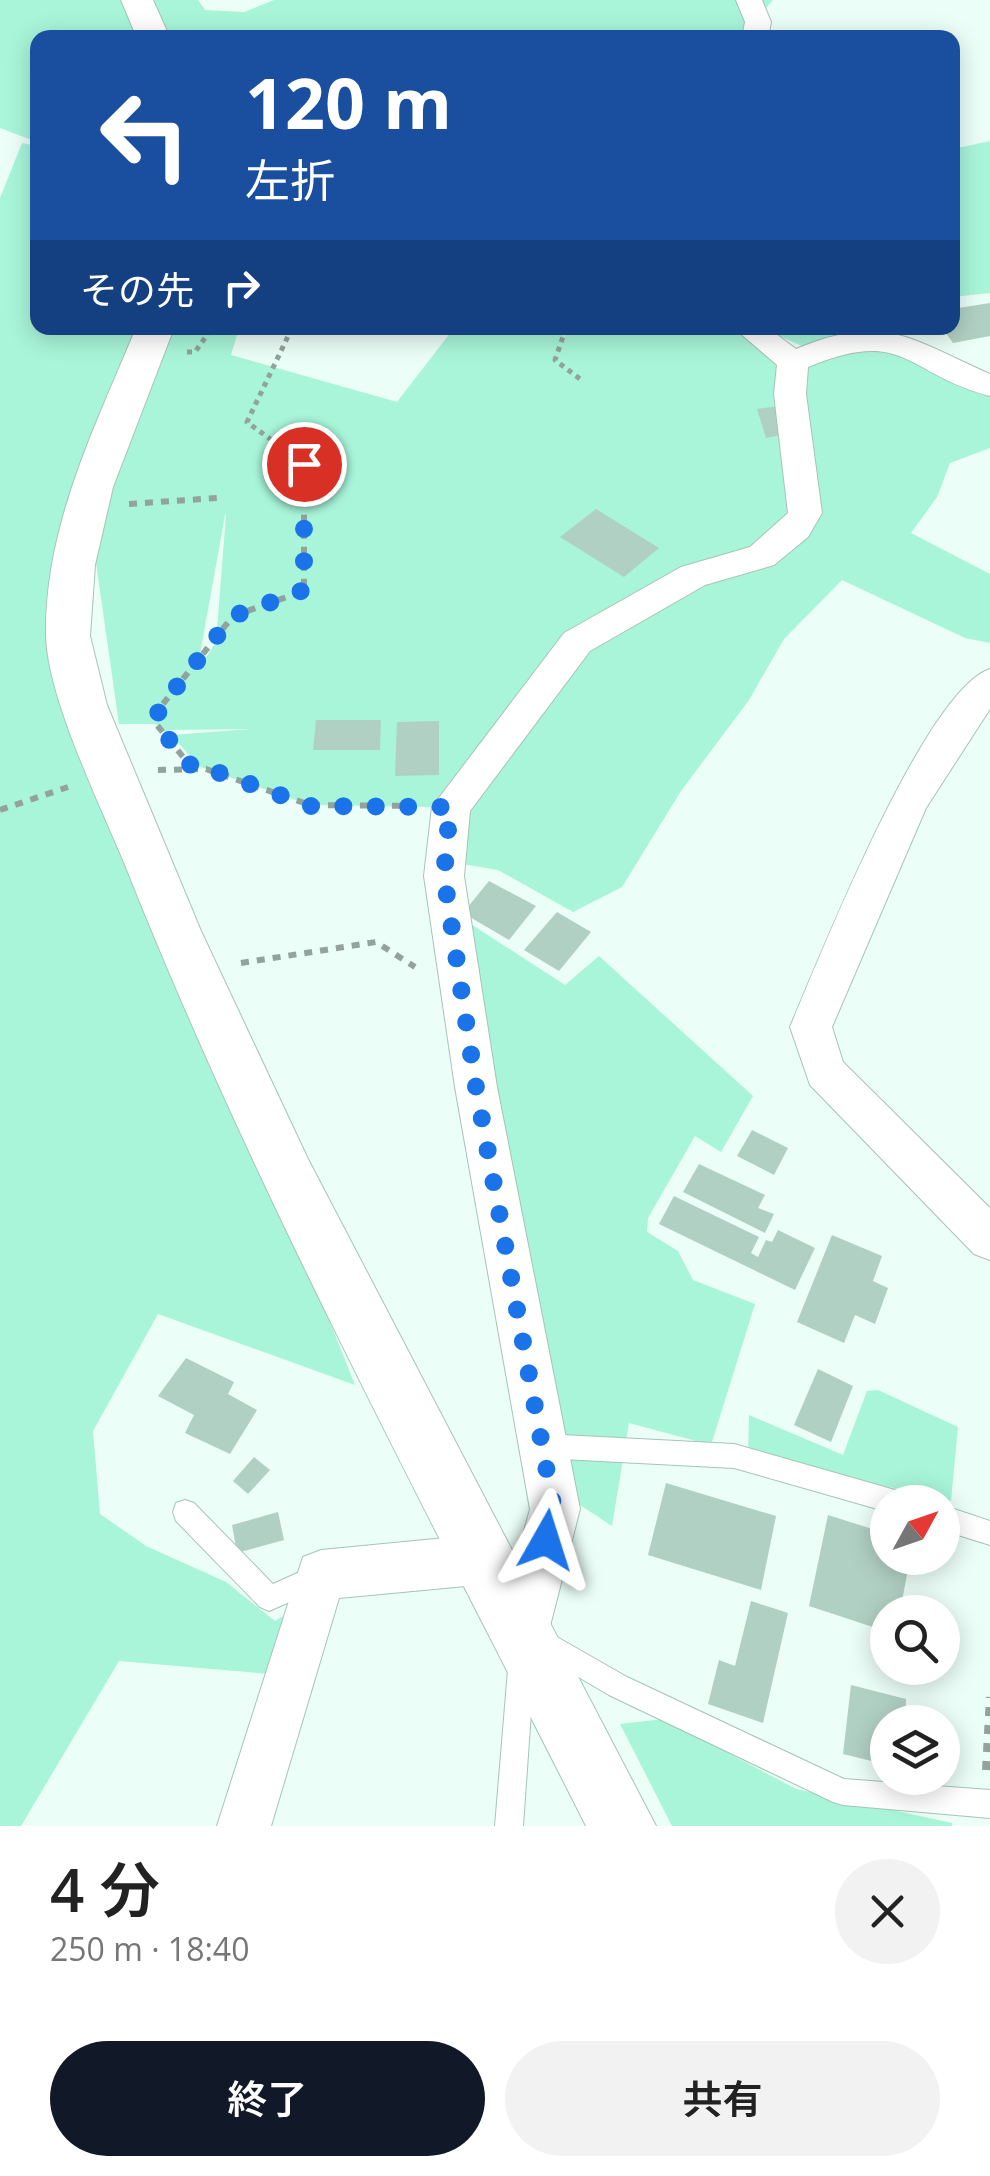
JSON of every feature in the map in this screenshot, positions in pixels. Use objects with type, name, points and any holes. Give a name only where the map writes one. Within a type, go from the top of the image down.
[{"type":"street","points":[[136,0],[150,30]]},
{"type":"street","points":[[749,0],[758,22],[757,30]]},
{"type":"street","points":[[152,335],[119,414],[73,565],[68,636],[84,705],[194,970],[288,1178],[622,1826]]},
{"type":"street","points":[[758,335],[792,362]]},
{"type":"street","points":[[792,362],[864,336],[900,340],[948,370],[990,386]]},
{"type":"street","points":[[523,1630],[554,1510],[476,1087],[444,876],[450,807],[577,642],[693,576],[762,556],[796,530],[805,514],[790,394],[792,362]]},
{"type":"street","points":[[990,684],[954,723],[889,842],[811,1027],[826,1072],[990,1239]]},
{"type":"street","points":[[244,1826],[321,1574],[487,1560]]},
{"type":"lane","points":[[543,1446],[734,1456],[870,1495]]},
{"type":"lane","points":[[185,1512],[269,1598],[321,1574]]},
{"type":"lane","points":[[960,1523],[990,1533]]},
{"type":"lane","points":[[510,1826],[523,1630],[618,1686],[843,1792],[987,1804]]},
{"type":"path","points":[[194,769],[156,724],[159,709],[233,616],[304,590],[304,464],[247,422],[289,335]]},
{"type":"path","points":[[564,335],[555,360],[580,380]]},
{"type":"path","points":[[88,507],[217,498]]},
{"type":"path","points":[[0,810],[111,772],[206,768],[310,806],[450,807]]},
{"type":"path","points":[[194,970],[376,942],[422,972]]},
{"type":"path","points":[[987,1804],[990,1697]]},
{"type":"green space","points":[[0,0],[198,0],[205,10],[244,12],[274,0],[773,0],[747,30],[30,30],[30,139],[0,128]]},
{"type":"green space","points":[[990,141],[990,293],[960,296],[960,147]]},
{"type":"green space","points":[[22,143],[30,145],[30,335],[152,335],[126,397],[58,636],[355,1385],[158,1314],[93,1431],[100,1514],[146,1546],[226,1582],[275,1621],[304,1604],[281,1675],[119,1661],[21,1826],[0,1826],[0,198]]},
{"type":"green space","points":[[164,335],[237,335],[231,355],[397,402],[449,335],[564,335],[563,340],[565,335],[766,335],[793,362],[813,351],[778,335],[841,335],[820,348],[864,336],[990,386],[990,448],[950,463],[937,497],[911,533],[990,574],[990,643],[965,638],[842,580],[784,639],[749,700],[681,791],[622,887],[573,912],[498,870],[445,861],[437,807],[310,805],[198,766],[172,735],[251,729],[168,730],[166,734],[156,724],[119,724],[88,507],[162,350]],"holes":[[[225,515],[226,515],[216,642],[197,671]]]},
{"type":"green space","points":[[460,917],[565,985],[599,956],[753,1096],[721,1152],[695,1136],[648,1218],[647,1232],[678,1251],[693,1280],[755,1304],[711,1445],[629,1423],[612,1526],[574,1501]]},
{"type":"green space","points":[[878,1390],[958,1427],[953,1485],[880,1485],[748,1455],[749,1415],[843,1455],[867,1391]]},
{"type":"green space","points":[[664,1719],[796,1789],[952,1826],[672,1826],[620,1724]]},
{"type":"building","points":[[990,303],[990,336],[953,343],[947,335],[960,335],[960,308]]},
{"type":"building","points":[[779,406],[786,434],[766,438],[757,409]]},
{"type":"building","points":[[596,509],[659,548],[624,577],[560,537]]},
{"type":"building","points":[[316,720],[381,720],[380,750],[313,750]]},
{"type":"building","points":[[439,721],[439,775],[395,776],[397,722]]},
{"type":"building","points":[[489,881],[536,906],[509,940],[463,913]]},
{"type":"building","points":[[557,912],[591,932],[559,971],[524,950]]},
{"type":"building","points":[[752,1130],[788,1148],[774,1175],[737,1156]]},
{"type":"building","points":[[699,1164],[765,1195],[758,1208],[774,1214],[765,1233],[683,1192]]},
{"type":"building","points":[[674,1196],[759,1237],[751,1253],[758,1257],[766,1240],[772,1242],[778,1230],[815,1248],[795,1290],[659,1224]]},
{"type":"building","points":[[832,1235],[882,1256],[873,1281],[888,1288],[875,1324],[855,1315],[844,1343],[797,1322]]},
{"type":"building","points":[[186,1358],[234,1382],[228,1394],[257,1410],[230,1454],[185,1433],[194,1415],[158,1396]]},
{"type":"building","points":[[818,1369],[853,1386],[831,1442],[794,1425]]},
{"type":"building","points":[[254,1457],[270,1470],[248,1494],[233,1481]]},
{"type":"building","points":[[666,1483],[776,1516],[761,1590],[648,1555]]},
{"type":"building","points":[[278,1512],[284,1540],[237,1553],[232,1525]]},
{"type":"building","points":[[828,1515],[870,1528],[870,1575],[907,1575],[903,1595],[870,1595],[870,1626],[809,1606]]},
{"type":"building","points":[[751,1601],[788,1613],[763,1723],[708,1704],[719,1660],[735,1666]]},
{"type":"building","points":[[851,1685],[906,1699],[906,1705],[870,1705],[870,1761],[843,1754]]},
{"type":"route","points":[[304,464],[304,590],[233,616],[159,709],[156,724],[194,769],[206,768],[310,806],[450,807],[444,876],[476,1087],[554,1510],[546,1540]]}]
